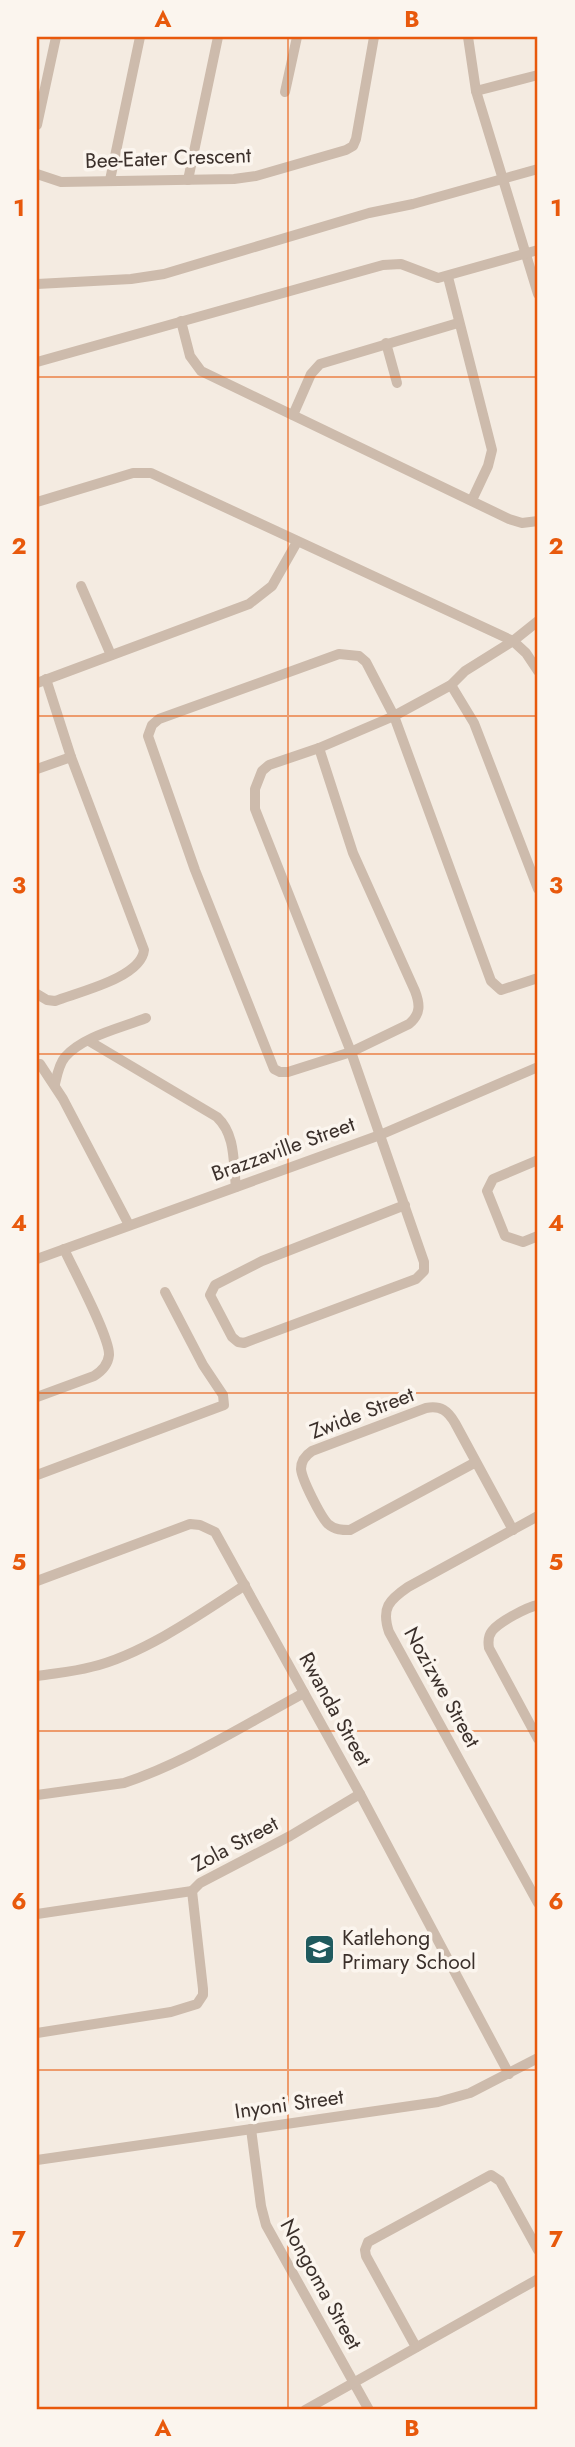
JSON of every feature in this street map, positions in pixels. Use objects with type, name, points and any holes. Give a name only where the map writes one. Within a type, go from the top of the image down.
[{"type":"street","points":[[37,125],[56,37]]},
{"type":"street","points":[[110,180],[140,37]]},
{"type":"street","points":[[188,180],[218,37]]},
{"type":"street","points":[[285,92],[297,37]]},
{"type":"street","name":"Bee-Eater Crescent","points":[[37,174],[61,181],[213,180],[256,176],[352,147],[356,139],[374,37]]},
{"type":"street","points":[[468,37],[476,91],[538,294]]},
{"type":"street","points":[[476,91],[538,75]]},
{"type":"street","points":[[37,284],[131,279],[164,274],[243,253],[347,220],[538,169]]},
{"type":"street","points":[[37,362],[392,263],[438,278],[538,250]]},
{"type":"street","points":[[448,277],[492,450],[488,466],[472,500]]},
{"type":"street","points":[[181,321],[190,356],[198,369],[516,522],[538,521]]},
{"type":"street","points":[[293,415],[311,374],[320,364],[458,323]]},
{"type":"street","points":[[386,343],[397,383]]},
{"type":"street","points":[[37,502],[94,483],[142,472],[151,473],[513,641],[526,653],[538,671]]},
{"type":"street","points":[[37,993],[47,1000],[55,1001],[128,973],[144,955],[144,946],[41,681],[254,601],[272,586],[297,542]]},
{"type":"street","points":[[81,586],[111,655]]},
{"type":"street","points":[[405,1205],[262,1261],[215,1285],[211,1295],[232,1337],[244,1343],[421,1276],[424,1271],[424,1262],[405,1205],[351,1052],[255,809],[255,789],[262,771],[269,765],[394,716],[451,685],[466,671],[513,641],[538,621]]},
{"type":"street","points":[[318,748],[354,853],[415,990],[419,1008],[414,1020],[409,1024],[351,1052],[288,1072],[278,1071],[272,1066],[195,870],[148,736],[152,724],[159,719],[339,654],[359,656],[366,662],[394,716],[488,976],[501,990],[538,978]]},
{"type":"street","points":[[451,685],[474,723],[538,889]]},
{"type":"street","points":[[37,769],[71,757]]},
{"type":"street","points":[[55,1084],[65,1057],[89,1041],[146,1018]]},
{"type":"street","points":[[89,1041],[217,1117],[227,1126],[231,1137],[236,1187]]},
{"type":"street","points":[[40,1064],[55,1084],[129,1224]]},
{"type":"street","name":"Brazzaville Street","points":[[37,1259],[380,1135],[538,1067]]},
{"type":"street","points":[[538,1160],[493,1180],[487,1191],[505,1236],[523,1242],[538,1236]]},
{"type":"street","points":[[37,1397],[94,1376],[102,1371],[109,1358],[109,1349],[102,1331],[64,1249]]},
{"type":"street","points":[[37,1475],[224,1405],[223,1395],[203,1364],[165,1292]]},
{"type":"street","name":"Zwide Street","points":[[476,1462],[349,1530],[339,1530],[327,1522],[301,1472],[303,1460],[312,1451],[435,1406],[450,1415],[476,1462],[513,1530]]},
{"type":"street","name":"Nozizwe Street","points":[[538,1516],[408,1587],[392,1598],[386,1615],[386,1624],[538,1903]]},
{"type":"street","name":"Rwanda Street","points":[[37,1581],[190,1524],[215,1532],[360,1794],[509,2074]]},
{"type":"street","points":[[37,1676],[93,1667],[112,1661],[177,1629],[245,1585]]},
{"type":"street","points":[[538,1605],[494,1629],[488,1642],[538,1739]]},
{"type":"street","points":[[37,1795],[124,1783],[138,1778],[304,1693]]},
{"type":"street","name":"Zola Street","points":[[37,1914],[192,1891],[200,1883],[290,1836],[360,1794]]},
{"type":"street","points":[[37,2033],[172,2012],[197,2004],[203,1995],[203,1989],[192,1891]]},
{"type":"street","name":"Inyoni Street","points":[[37,2160],[438,2102],[470,2093],[538,2058]]},
{"type":"street","name":"Nongoma Street","points":[[251,2129],[266,2225],[369,2410]]},
{"type":"street","points":[[416,2347],[366,2256],[368,2242],[491,2175],[500,2181],[538,2250]]},
{"type":"street","points":[[305,2410],[538,2279]]},
{"type":"place","name":"Katlehong Primary School","points":[[319,1950]]}]
